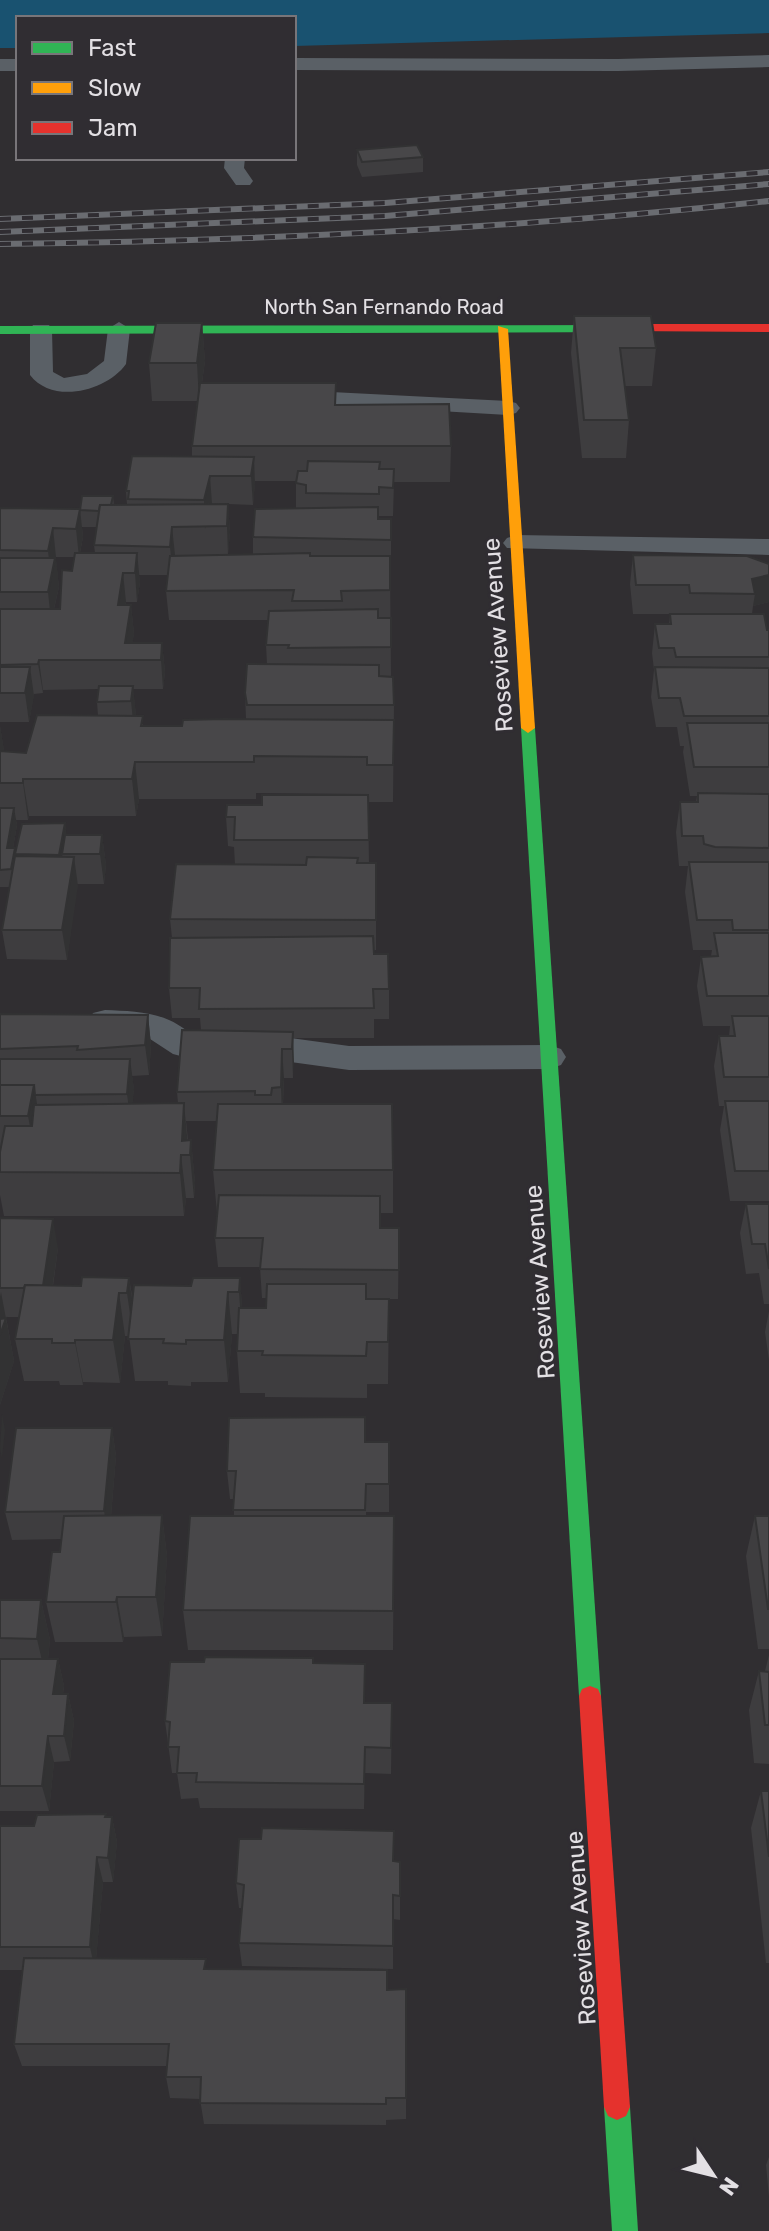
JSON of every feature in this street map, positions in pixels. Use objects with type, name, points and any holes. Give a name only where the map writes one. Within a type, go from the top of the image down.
[{"type":"street","name":"North San Fernando Road","points":[[0,330],[769,328]]},
{"type":"street","name":"Roseview Avenue","points":[[502,329],[625,2231]]},
{"type":"lane","points":[[296,64],[618,65],[769,61]]},
{"type":"lane","points":[[235,160],[234,168],[243,181]]},
{"type":"lane","points":[[41,330],[42,375],[61,386],[95,379],[115,364],[119,329]]},
{"type":"lane","points":[[284,396],[508,408]]},
{"type":"lane","points":[[516,543],[769,547]]},
{"type":"lane","points":[[80,1019],[139,1023],[158,1028],[185,1046],[203,1050],[276,1048],[349,1058],[549,1057]]},
{"type":"water","points":[[0,0],[769,0],[769,33],[296,46],[296,16],[16,16],[16,48],[0,48]]},
{"type":"building","points":[[417,145],[423,157],[362,162],[357,150]]},
{"type":"building","points":[[574,316],[651,316],[656,348],[620,348],[629,420],[584,420]]},
{"type":"building","points":[[156,323],[202,323],[197,363],[149,363]]},
{"type":"building","points":[[200,383],[336,383],[335,405],[449,404],[451,446],[192,446]]},
{"type":"building","points":[[132,456],[254,457],[251,476],[210,476],[204,500],[128,499],[129,491],[126,491]]},
{"type":"building","points":[[308,461],[380,462],[379,469],[394,469],[393,488],[379,487],[379,494],[306,493],[306,485],[296,483],[298,471],[307,471]]},
{"type":"building","points":[[82,496],[113,496],[111,505],[100,505],[99,511],[80,510]]},
{"type":"building","points":[[228,504],[227,526],[172,527],[170,547],[94,545],[100,505]]},
{"type":"building","points":[[378,507],[378,519],[391,519],[391,540],[253,537],[255,509]]},
{"type":"building","points":[[0,508],[80,509],[76,529],[53,528],[48,551],[0,550]]},
{"type":"building","points":[[75,553],[137,553],[135,573],[123,573],[118,605],[131,605],[125,643],[162,643],[161,660],[39,660],[38,664],[0,665],[0,609],[60,609],[62,570],[72,571]]},
{"type":"building","points":[[310,553],[310,556],[390,556],[390,590],[341,591],[342,601],[292,601],[294,590],[166,591],[170,556]]},
{"type":"building","points":[[633,555],[747,556],[769,564],[769,575],[752,579],[755,594],[690,593],[689,585],[636,585]]},
{"type":"building","points":[[0,558],[55,558],[48,592],[0,592]]},
{"type":"building","points":[[378,609],[378,618],[391,618],[391,647],[288,648],[289,645],[266,645],[269,611]]},
{"type":"building","points":[[670,614],[764,614],[769,630],[769,657],[676,657],[674,648],[659,648],[655,624],[671,624]]},
{"type":"building","points":[[247,664],[379,665],[379,676],[393,677],[394,705],[247,705]]},
{"type":"building","points":[[0,667],[30,667],[25,693],[0,693]]},
{"type":"building","points":[[655,667],[769,668],[769,716],[684,716],[680,698],[659,698]]},
{"type":"building","points":[[99,686],[133,686],[131,701],[97,702]]},
{"type":"building","points":[[37,715],[143,716],[141,726],[182,726],[183,720],[224,719],[394,720],[393,765],[367,765],[367,757],[254,756],[254,762],[135,762],[132,779],[23,779],[23,783],[0,783],[0,751],[26,753]]},
{"type":"building","points":[[687,723],[769,723],[769,767],[694,767]]},
{"type":"building","points":[[698,793],[769,794],[769,848],[715,847],[704,844],[703,836],[682,836],[680,802],[698,802]]},
{"type":"building","points":[[262,795],[368,795],[369,840],[234,840],[235,817],[226,817],[227,805],[262,805]]},
{"type":"building","points":[[0,808],[14,808],[7,848],[15,848],[11,869],[0,870]]},
{"type":"building","points":[[65,823],[59,855],[15,854],[22,824]]},
{"type":"building","points":[[65,835],[102,835],[100,854],[62,854]]},
{"type":"building","points":[[15,856],[74,857],[62,930],[2,930]]},
{"type":"building","points":[[307,857],[358,858],[357,863],[376,863],[376,920],[170,919],[176,864],[306,865]]},
{"type":"building","points":[[689,862],[769,862],[769,930],[733,930],[732,920],[697,920]]},
{"type":"building","points":[[714,933],[769,933],[769,996],[707,996],[701,957],[718,956]]},
{"type":"building","points":[[373,936],[374,954],[388,954],[389,989],[373,989],[374,1008],[199,1009],[200,988],[169,988],[170,938]]},
{"type":"building","points":[[0,1014],[148,1015],[145,1045],[77,1050],[78,1046],[0,1049]]},
{"type":"building","points":[[732,1016],[769,1016],[769,1077],[724,1077],[719,1036],[735,1036]]},
{"type":"building","points":[[182,1030],[293,1032],[292,1049],[282,1049],[281,1087],[272,1088],[271,1095],[255,1095],[255,1091],[177,1092]]},
{"type":"building","points":[[0,1059],[130,1059],[127,1094],[35,1095],[34,1085],[0,1085]]},
{"type":"building","points":[[0,1085],[34,1085],[28,1116],[0,1116]]},
{"type":"building","points":[[725,1101],[769,1101],[769,1171],[735,1171]]},
{"type":"building","points":[[184,1103],[182,1141],[191,1140],[190,1155],[181,1155],[180,1173],[0,1172],[5,1126],[32,1126],[34,1105]]},
{"type":"building","points":[[218,1104],[392,1104],[393,1170],[213,1170]]},
{"type":"building","points":[[219,1195],[380,1196],[380,1228],[399,1228],[399,1270],[260,1269],[263,1238],[215,1238]]},
{"type":"building","points":[[746,1204],[769,1204],[769,1269],[765,1244],[752,1244]]},
{"type":"building","points":[[0,1218],[53,1219],[43,1286],[0,1288]]},
{"type":"building","points":[[82,1277],[129,1278],[127,1293],[119,1293],[113,1340],[52,1343],[52,1339],[15,1339],[25,1285],[81,1286]]},
{"type":"building","points":[[193,1278],[240,1278],[239,1292],[228,1292],[224,1340],[186,1340],[186,1344],[163,1343],[164,1339],[128,1339],[134,1285],[191,1286]]},
{"type":"building","points":[[267,1284],[366,1284],[366,1299],[389,1299],[388,1342],[367,1342],[366,1356],[262,1355],[263,1351],[237,1351],[239,1308],[266,1308]]},
{"type":"building","points":[[6,1318],[0,1335],[0,1319]]},
{"type":"building","points":[[365,1417],[365,1442],[389,1442],[389,1484],[366,1484],[365,1510],[233,1510],[236,1471],[227,1471],[229,1418]]},
{"type":"building","points":[[16,1428],[112,1428],[104,1511],[5,1512]]},
{"type":"building","points":[[162,1515],[156,1597],[117,1597],[116,1602],[46,1602],[52,1552],[60,1552],[64,1516]]},
{"type":"building","points":[[190,1516],[394,1516],[393,1611],[183,1610]]},
{"type":"building","points":[[755,1516],[769,1516],[769,1609],[768,1609]]},
{"type":"building","points":[[0,1600],[41,1600],[37,1639],[0,1638]]},
{"type":"building","points":[[205,1657],[313,1658],[313,1663],[365,1664],[364,1703],[392,1703],[391,1748],[365,1747],[364,1784],[196,1782],[197,1773],[177,1773],[179,1747],[168,1747],[170,1722],[165,1721],[170,1662],[204,1662]]},
{"type":"building","points":[[0,1659],[58,1659],[53,1694],[68,1694],[64,1736],[48,1736],[42,1786],[0,1786]]},
{"type":"building","points":[[759,1671],[769,1672],[769,1725],[765,1725]]},
{"type":"building","points":[[761,1791],[769,1791],[769,1857]]},
{"type":"building","points":[[106,1814],[105,1817],[112,1817],[108,1858],[97,1857],[90,1947],[0,1947],[0,1826],[34,1826],[37,1815]]},
{"type":"building","points":[[262,1828],[394,1831],[393,1861],[400,1862],[400,1896],[393,1895],[393,1946],[239,1943],[244,1885],[236,1883],[239,1839],[261,1839]]},
{"type":"building","points":[[24,1958],[206,1959],[204,1969],[387,1970],[387,1990],[406,1989],[406,2098],[386,2098],[386,2104],[200,2103],[201,2077],[166,2077],[169,2044],[14,2044]]},
{"type":"railway","points":[[0,219],[385,203],[769,172]]},
{"type":"railway","points":[[0,232],[385,216],[769,184]]},
{"type":"railway","points":[[0,244],[385,232],[577,219],[769,201]]},
{"type":"traffic: fast","points":[[0,330],[630,328]]},
{"type":"traffic: fast","points":[[528,728],[590,1696]]},
{"type":"traffic: fast","points":[[617,2107],[625,2231]]},
{"type":"traffic: slow","points":[[502,329],[528,728]]},
{"type":"traffic: jam","points":[[630,328],[769,328]]},
{"type":"traffic: jam","points":[[590,1696],[617,2107]]}]
